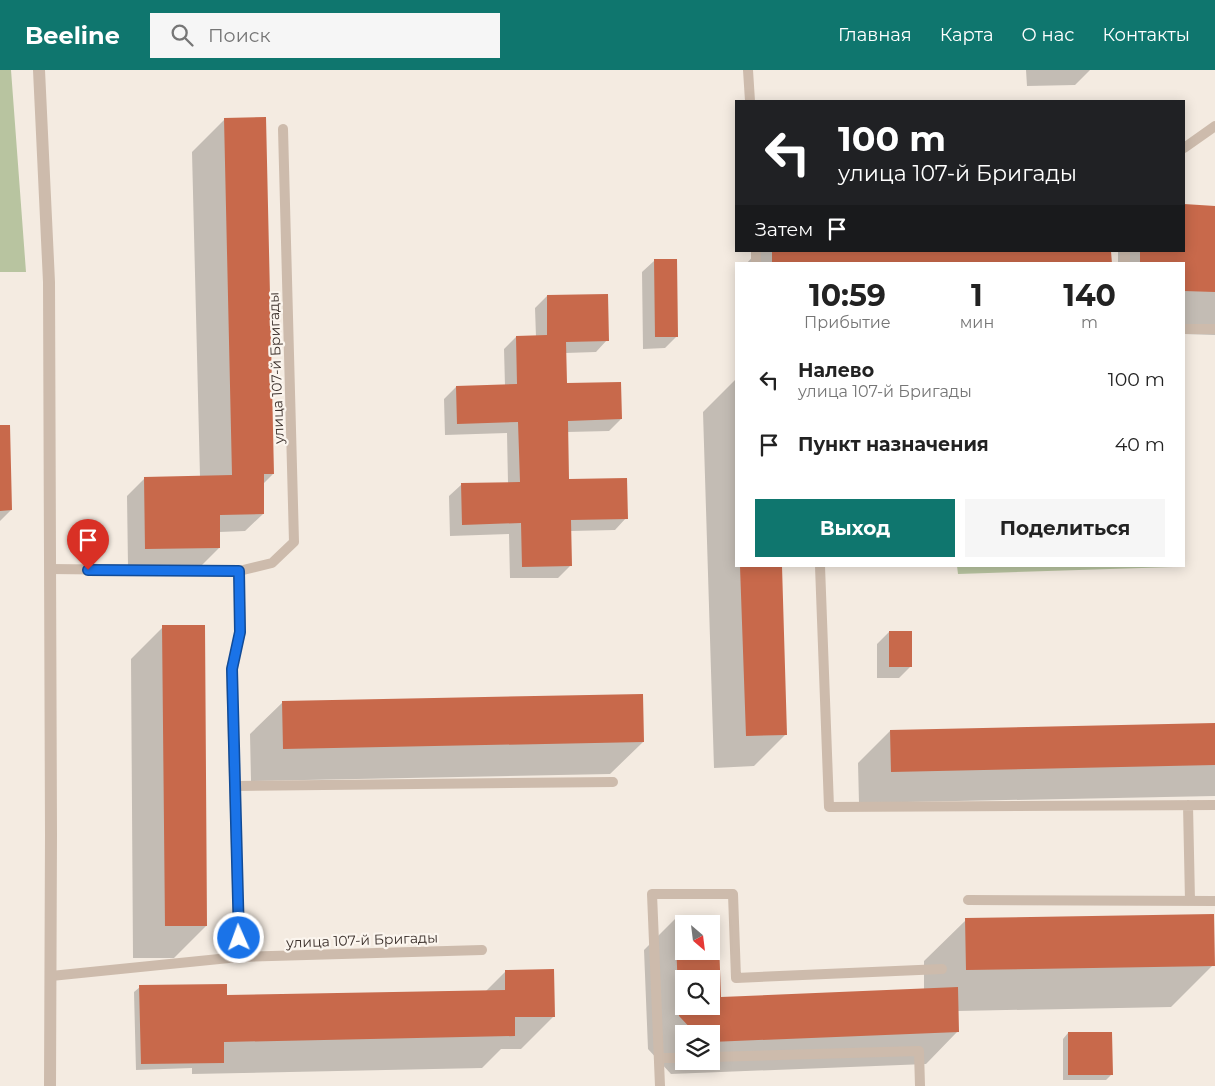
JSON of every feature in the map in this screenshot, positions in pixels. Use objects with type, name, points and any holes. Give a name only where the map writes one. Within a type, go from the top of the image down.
[{"type":"street","points":[[39,70],[49,282],[50,1086]]},
{"type":"lane","points":[[748,70],[750,100]]},
{"type":"lane","points":[[1185,147],[1215,126]]},
{"type":"lane","name":"улица 107-й Бригады","points":[[50,569],[239,571],[272,563],[294,542],[283,129]]},
{"type":"lane","points":[[1185,329],[1215,329]]},
{"type":"lane","points":[[820,567],[829,806],[1215,805]]},
{"type":"lane","points":[[239,571],[240,632],[232,669],[240,957]]},
{"type":"lane","points":[[235,786],[613,782]]},
{"type":"lane","points":[[1188,805],[1190,901]]},
{"type":"lane","points":[[660,1086],[652,894],[733,894],[736,978],[942,969]]},
{"type":"lane","points":[[968,900],[1215,901]]},
{"type":"lane","name":"улица 107-й Бригады","points":[[51,976],[240,957],[482,950]]},
{"type":"lane","points":[[720,1057],[919,1051],[920,1086]]},
{"type":"lane","points":[[659,1058],[675,1058]]},
{"type":"green space","points":[[0,70],[11,70],[26,272],[0,272]]},
{"type":"green space","points":[[957,567],[1173,567],[958,574]]},
{"type":"building","points":[[266,117],[274,474],[264,474],[264,514],[220,515],[220,548],[145,549],[144,477],[232,475],[224,118]]},
{"type":"building","points":[[1185,204],[1215,206],[1215,292],[1185,291],[1185,262],[1140,262],[1140,252],[1185,252]]},
{"type":"building","points":[[772,252],[1111,252],[1112,262],[772,262]]},
{"type":"building","points":[[654,259],[677,259],[678,337],[655,337]]},
{"type":"building","points":[[608,294],[609,341],[566,342],[567,383],[621,382],[622,419],[568,421],[569,479],[627,478],[628,519],[571,520],[572,566],[522,567],[521,523],[462,525],[461,483],[520,482],[518,422],[457,424],[456,386],[517,384],[516,336],[547,335],[547,295]]},
{"type":"building","points":[[0,425],[10,425],[12,510],[0,511]]},
{"type":"building","points":[[740,567],[782,567],[787,735],[746,736]]},
{"type":"building","points":[[162,625],[205,625],[207,926],[165,926]]},
{"type":"building","points":[[889,631],[912,631],[912,667],[889,667]]},
{"type":"building","points":[[643,694],[644,742],[283,749],[282,701]]},
{"type":"building","points":[[1215,723],[1215,765],[891,772],[890,730]]},
{"type":"building","points":[[1214,914],[1215,966],[966,970],[965,918]]},
{"type":"building","points":[[677,960],[720,960],[721,997],[958,987],[959,1032],[720,1042],[720,1025],[688,1025],[679,1015],[720,1015],[720,970],[677,970]]},
{"type":"building","points":[[554,969],[555,1017],[515,1017],[515,1036],[224,1042],[224,1063],[141,1064],[139,985],[227,984],[227,995],[505,990],[505,970]]},
{"type":"building","points":[[1068,1032],[1112,1032],[1113,1075],[1068,1075]]},
{"type":"route","points":[[88,570],[239,571],[240,632],[232,669],[239,938]]}]
